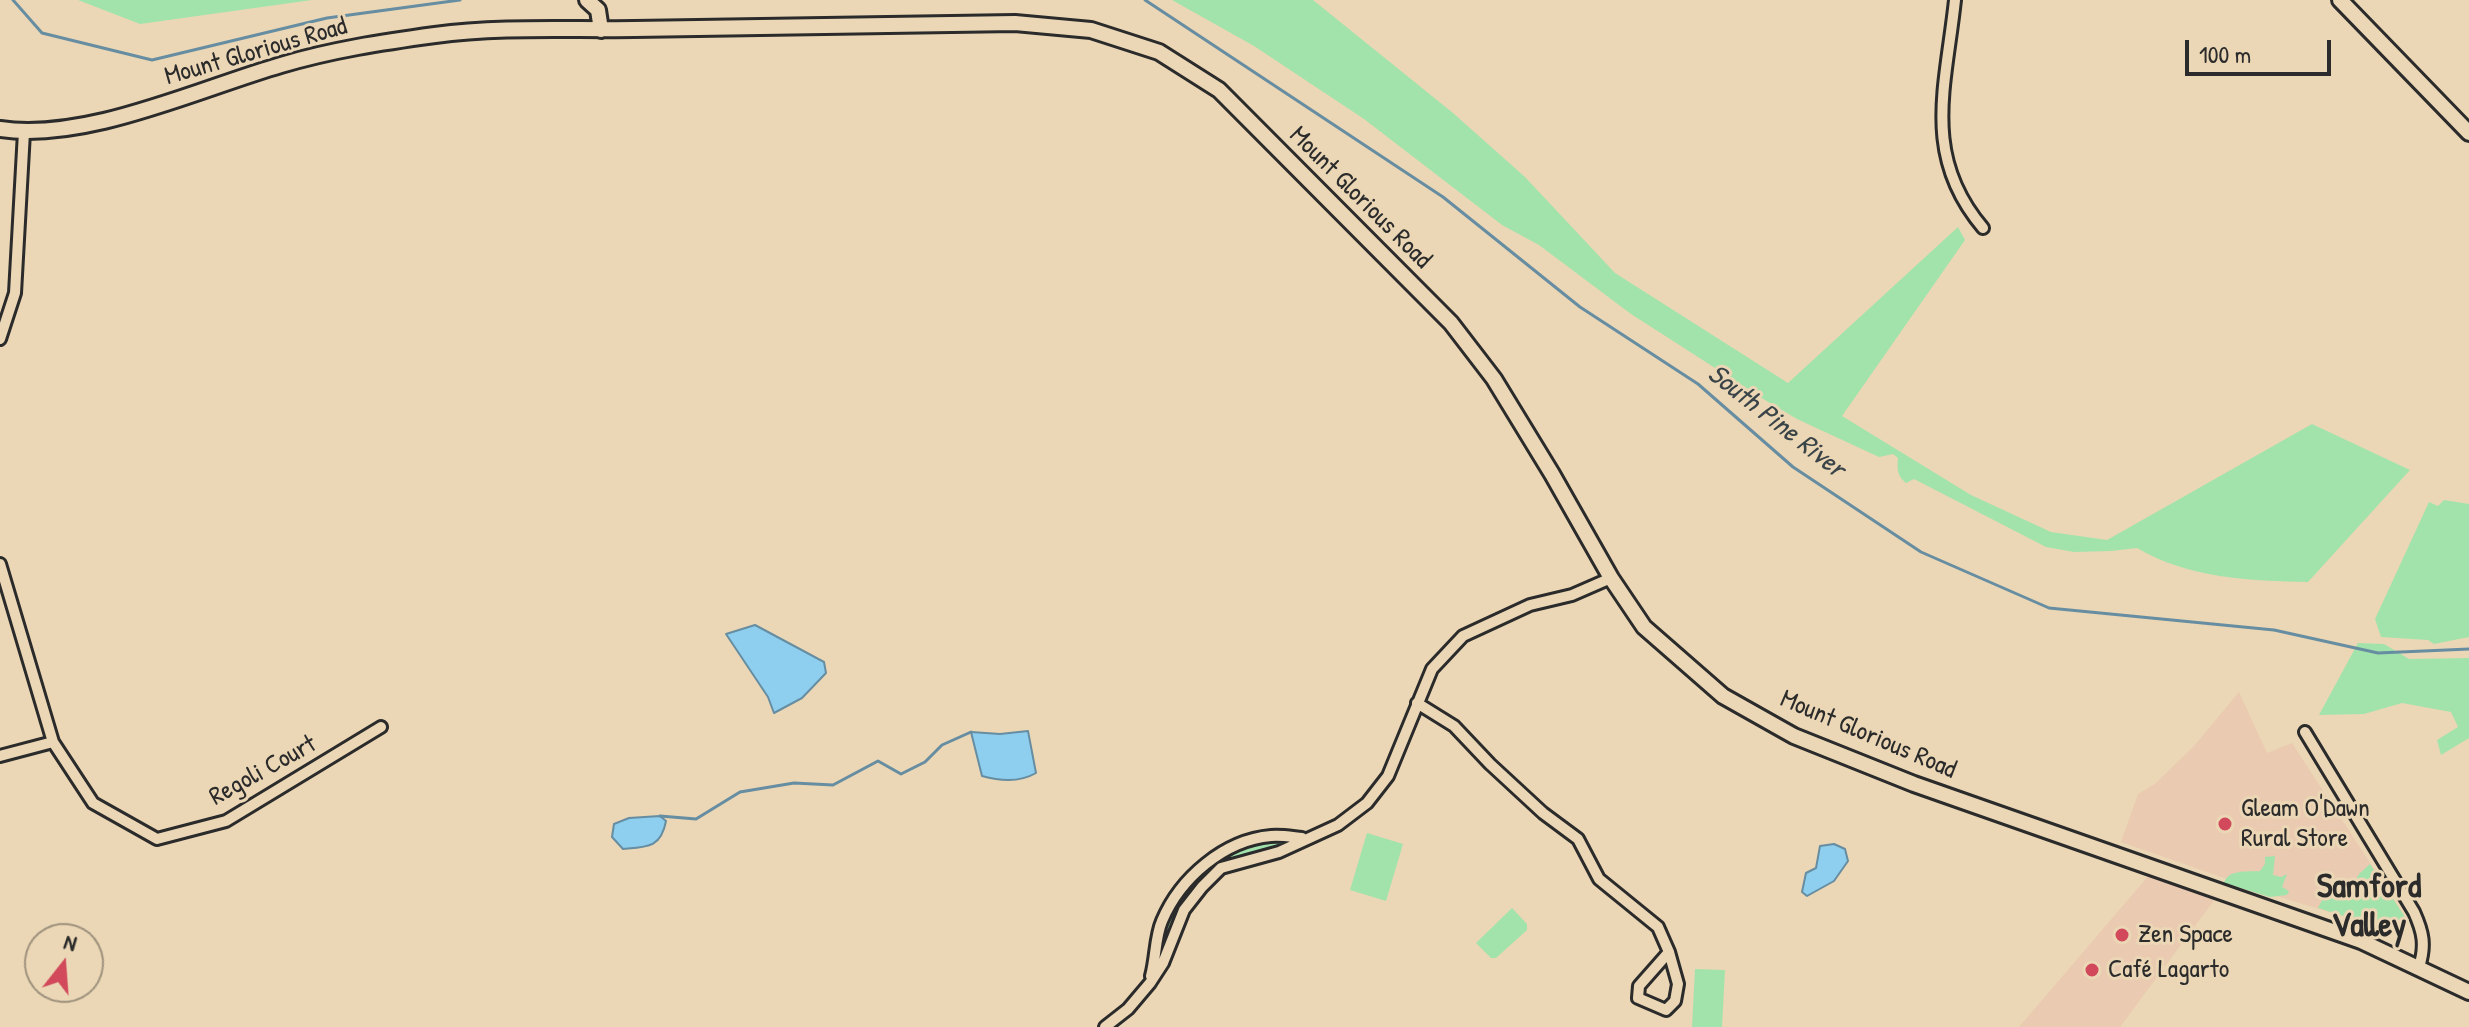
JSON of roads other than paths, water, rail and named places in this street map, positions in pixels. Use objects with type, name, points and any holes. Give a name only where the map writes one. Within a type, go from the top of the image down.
[{"type":"main road","points":[[587,0],[598,10],[601,30]]},
{"type":"main road","points":[[2340,0],[2469,133]]},
{"type":"main road","name":"Mount Glorious Road","points":[[0,129],[24,132],[87,124],[181,99],[281,65],[359,46],[440,34],[1015,23],[1091,30],[1159,52],[1219,90],[1451,323],[1494,379],[1611,578],[1644,627],[1723,696],[1794,736],[1914,784],[2361,941],[2469,992]]},
{"type":"street","points":[[1955,0],[1942,111],[1942,142],[1949,174],[1960,196],[1983,228]]},
{"type":"street","points":[[0,339],[15,293],[24,132]]},
{"type":"street","name":"Regoli Court","points":[[0,564],[53,742],[93,803],[157,839],[226,821],[381,727]]},
{"type":"street","points":[[1105,1027],[1128,1009],[1150,983],[1163,963],[1184,910],[1221,868],[1279,852],[1338,825],[1367,803],[1388,776],[1432,669],[1463,636],[1530,605],[1572,595],[1611,578]]},
{"type":"street","points":[[1417,703],[1454,726],[1511,784],[1578,839],[1599,879],[1658,927],[1669,952],[1678,984],[1675,1001],[1666,1010],[1638,998],[1639,986],[1669,952]]},
{"type":"street","points":[[2305,732],[2414,912],[2424,936],[2424,952],[2419,967]]},
{"type":"street","points":[[0,756],[53,742]]},
{"type":"street","points":[[1150,983],[1162,920],[1182,887],[1198,870],[1226,850],[1270,836],[1304,838]]},
{"type":"street","points":[[1182,887],[1194,898]]},
{"type":"water","points":[[755,625],[824,662],[826,673],[802,698],[774,713],[768,697],[726,634]]},
{"type":"water","points":[[1028,731],[1036,773],[1009,780],[982,776],[971,732],[1000,734]]},
{"type":"water","points":[[660,816],[666,821],[664,830],[652,844],[623,849],[612,837],[614,824],[629,818]]},
{"type":"water","points":[[1834,844],[1845,849],[1848,861],[1834,881],[1807,896],[1802,892],[1806,873],[1816,868],[1820,846]]},
{"type":"waterway","name":"South Pine River","points":[[13,0],[42,33],[152,60],[327,18],[460,0]]},
{"type":"waterway","name":"South Pine River","points":[[1145,0],[1443,197],[1580,307],[1698,384],[1793,467],[1921,552],[2049,608],[2274,630],[2378,653],[2469,649]]},
{"type":"waterway","points":[[660,816],[696,819],[740,792],[794,783],[833,785],[878,761],[901,774],[925,762],[942,745],[971,732]]},
{"type":"place","name":"Gleam O'Dawn Rural Store","points":[[2225,824]]},
{"type":"place","name":"Zen Space","points":[[2122,935]]},
{"type":"place","name":"Café Lagarto","points":[[2092,970]]},
{"type":"district","name":"Samford Valley","points":[[2369,908]]}]
